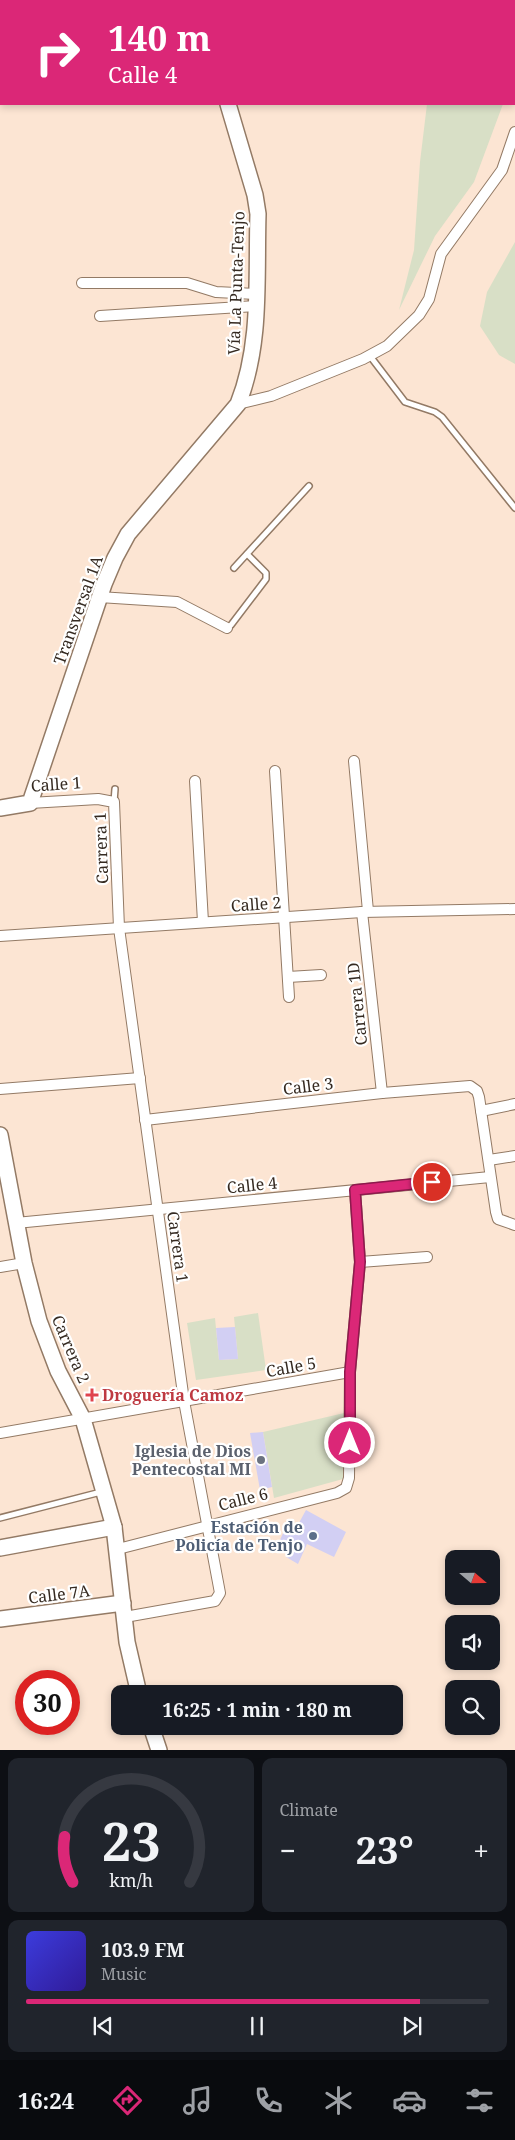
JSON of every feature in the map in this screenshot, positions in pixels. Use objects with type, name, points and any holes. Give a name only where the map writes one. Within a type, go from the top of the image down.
[{"type":"main road","name":"Vía La Punta-Tenjo","points":[[228,105],[255,195],[258,214],[252,362],[238,404]]},
{"type":"main road","name":"Transversal 1A","points":[[30,803],[99,597],[115,558],[128,534],[238,404]]},
{"type":"main road","name":"Calle 1","points":[[0,808],[30,803]]},
{"type":"main road","name":"Carrera 2","points":[[0,1135],[24,1263],[39,1321],[58,1371],[82,1419],[114,1527],[118,1549],[127,1642],[137,1685]]},
{"type":"main road","points":[[0,1548],[114,1527]]},
{"type":"main road","name":"Calle 7A","points":[[0,1619],[124,1610]]},
{"type":"main road","points":[[154,1735],[159,1750]]},
{"type":"street","points":[[238,404],[271,396],[370,356],[387,346],[419,315],[429,299],[441,254],[502,170],[515,132]]},
{"type":"street","points":[[82,283],[187,283],[216,292],[256,300]]},
{"type":"street","points":[[100,316],[256,300]]},
{"type":"street","points":[[99,597],[177,602],[227,628]]},
{"type":"street","name":"Carrera 1D","points":[[354,761],[365,911],[382,1093]]},
{"type":"street","points":[[275,771],[286,917],[289,997]]},
{"type":"street","points":[[195,781],[203,922]]},
{"type":"street","name":"Calle 1","points":[[30,803],[98,799],[114,802]]},
{"type":"street","name":"Carrera 1","points":[[114,802],[119,928],[184,1401],[209,1526],[220,1593],[215,1601],[124,1610]]},
{"type":"street","name":"Calle 2","points":[[0,936],[365,911],[515,909]]},
{"type":"street","points":[[288,977],[321,975]]},
{"type":"street","points":[[0,1089],[140,1078]]},
{"type":"street","name":"Calle 3","points":[[145,1120],[465,1085],[473,1087],[479,1097],[481,1111]]},
{"type":"street","points":[[515,1104],[481,1111],[498,1219],[515,1225]]},
{"type":"street","points":[[489,1160],[515,1156]]},
{"type":"street","name":"Calle 4","points":[[16,1223],[490,1177]]},
{"type":"street","points":[[350,1372],[360,1262],[355,1190]]},
{"type":"street","points":[[360,1262],[427,1257]]},
{"type":"street","points":[[0,1267],[24,1263]]},
{"type":"street","name":"Calle 5","points":[[0,1433],[350,1372]]},
{"type":"street","name":"Calle 6","points":[[118,1549],[338,1493],[346,1488],[350,1478],[350,1372]]},
{"type":"lane","points":[[370,356],[405,402],[435,412],[442,417],[515,508]]},
{"type":"lane","points":[[234,568],[309,486]]},
{"type":"lane","points":[[227,628],[266,580],[266,573],[247,554]]},
{"type":"lane","points":[[114,802],[115,788]]},
{"type":"lane","points":[[0,1518],[104,1491]]},
{"type":"green space","points":[[427,105],[503,105],[474,182],[435,236],[399,310],[414,250],[420,162]]},
{"type":"green space","points":[[515,242],[515,364],[499,355],[480,326],[487,292]]},
{"type":"green space","points":[[258,1313],[266,1370],[196,1380],[187,1323],[215,1318],[219,1360],[238,1359],[234,1317]]},
{"type":"green space","points":[[344,1413],[343,1479],[274,1498],[263,1432]]},
{"type":"building","points":[[235,1327],[238,1359],[219,1360],[216,1328]]},
{"type":"building","name":"Iglesia de Dios Pentecostal MI","points":[[263,1432],[272,1487],[260,1490],[250,1433]]},
{"type":"building","name":"Estación de Policía de Tenjo","points":[[306,1510],[346,1532],[334,1557],[307,1544],[298,1564],[286,1557],[291,1547],[280,1540],[284,1531],[294,1532]]},
{"type":"place","name":"Droguería Camoz","points":[[92,1395]]},
{"type":"place","name":"Iglesia de Dios Pentecostal MI","points":[[261,1460]]},
{"type":"place","name":"Estación de Policía de Tenjo","points":[[313,1536]]},
{"type":"route","points":[[350,1443],[350,1372],[360,1262],[355,1190],[432,1182]]}]
